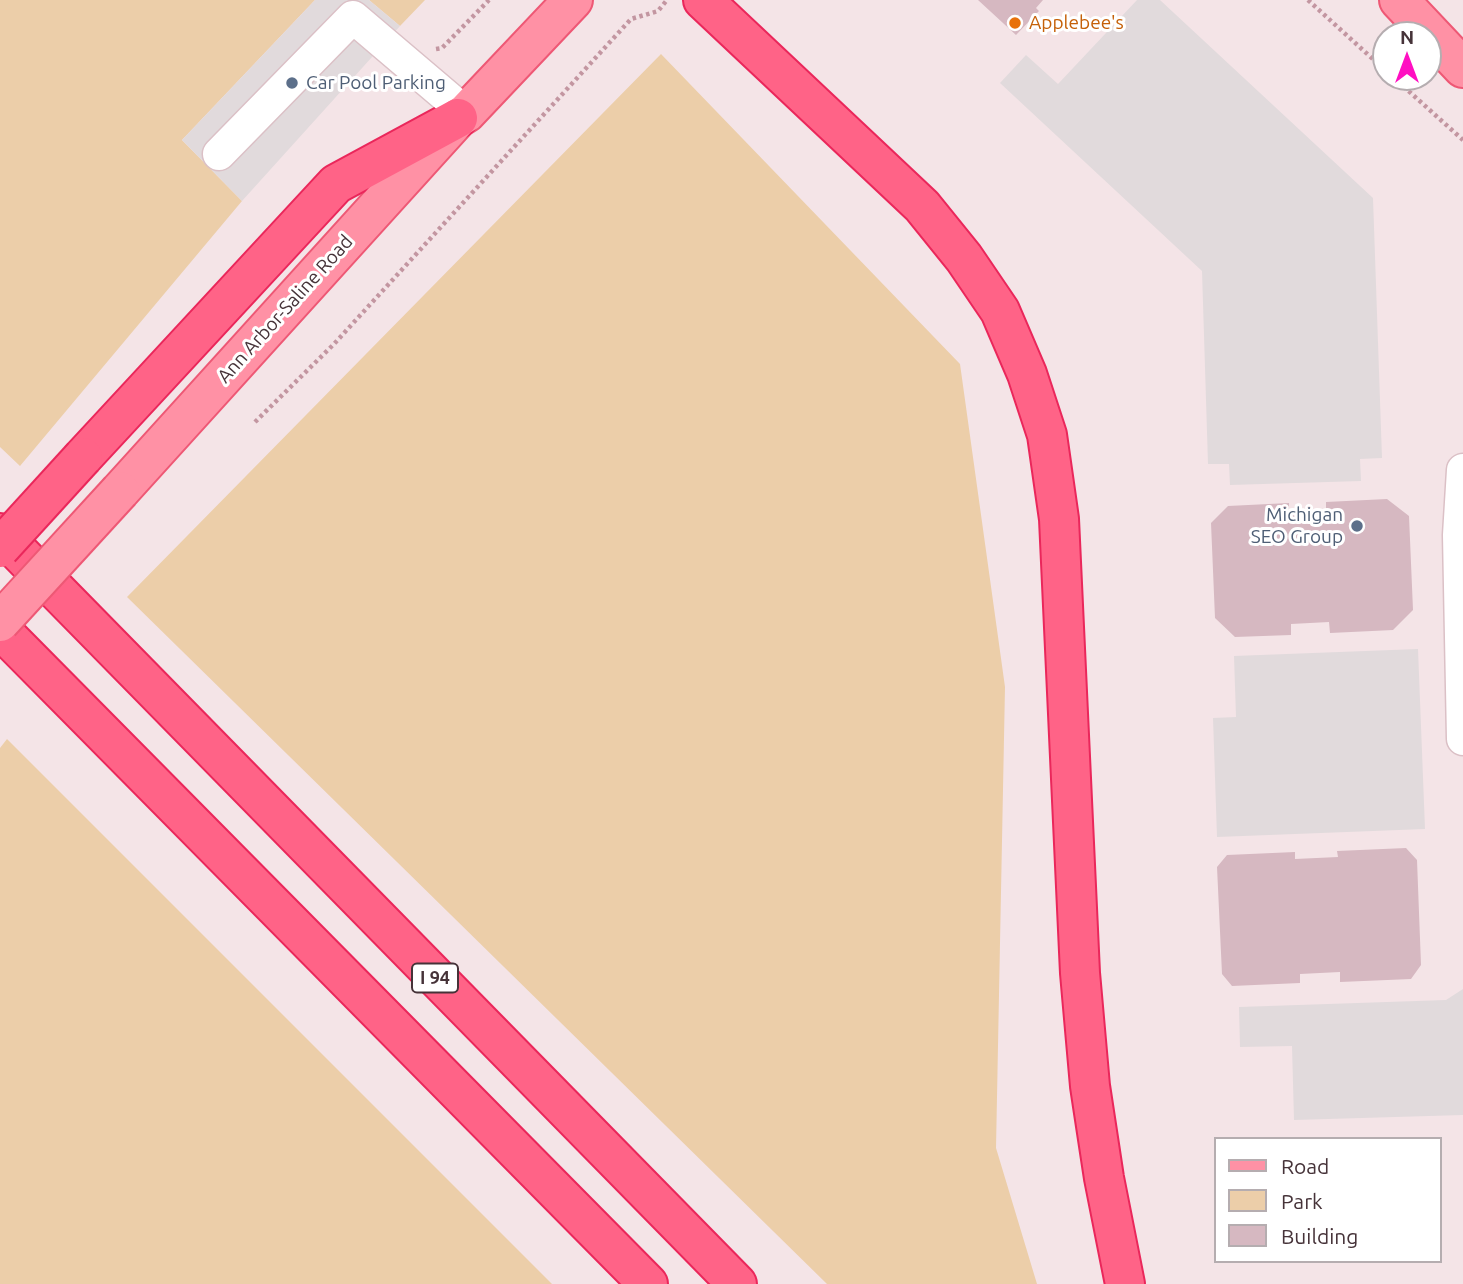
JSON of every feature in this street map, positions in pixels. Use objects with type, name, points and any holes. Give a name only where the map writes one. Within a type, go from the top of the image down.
[{"type":"highway","points":[[703,0],[922,206],[964,258],[1000,312],[1027,374],[1047,435],[1059,519],[1080,973],[1090,1086],[1104,1178],[1125,1284]]},
{"type":"highway","points":[[0,548],[336,184],[462,115]]},
{"type":"highway","name":"I 94","points":[[0,533],[737,1284]]},
{"type":"highway","points":[[0,629],[648,1284]]},
{"type":"main road","name":"Ann Arbor-Saline Road","points":[[0,622],[462,115],[573,0]]},
{"type":"main road","points":[[1399,0],[1463,68]]},
{"type":"street","points":[[219,154],[354,17],[462,115]]},
{"type":"street","points":[[1463,470],[1460,562],[1463,739]]},
{"type":"path","points":[[405,61],[421,46],[429,50],[442,48],[489,0]]},
{"type":"path","points":[[256,422],[334,344],[631,19],[659,11],[667,0]]},
{"type":"path","points":[[1308,0],[1372,58]]},
{"type":"path","points":[[1409,91],[1463,140]]},
{"type":"green space","points":[[0,0],[315,0],[182,140],[242,201],[20,466],[0,447]]},
{"type":"green space","points":[[369,0],[425,0],[400,26]]},
{"type":"green space","points":[[661,54],[960,364],[1005,687],[996,1148],[1037,1284],[827,1284],[127,597]]},
{"type":"green space","points":[[7,739],[552,1284],[0,1284],[0,748]]},
{"type":"shaded area","name":"Car Pool Parking","points":[[315,0],[369,0],[400,26],[242,201],[182,140]]},
{"type":"shaded area","points":[[1137,0],[1160,0],[1373,198],[1382,458],[1360,459],[1361,481],[1230,485],[1229,464],[1208,464],[1202,271],[1000,83],[1026,55],[1058,84]]},
{"type":"shaded area","points":[[1418,649],[1425,829],[1217,837],[1213,718],[1236,717],[1234,656]]},
{"type":"shaded area","points":[[1463,989],[1463,1115],[1294,1120],[1292,1046],[1240,1047],[1239,1007],[1446,1000]]},
{"type":"building","name":"Applebee's","points":[[978,0],[1043,0],[1036,8],[1039,11],[1016,35]]},
{"type":"building","points":[[1387,499],[1409,516],[1413,610],[1393,630],[1330,633],[1329,622],[1291,624],[1291,635],[1235,637],[1215,618],[1211,523],[1228,506],[1289,503],[1289,514],[1326,512],[1326,502]]},
{"type":"building","points":[[1406,848],[1417,860],[1421,965],[1411,979],[1340,982],[1340,972],[1300,974],[1300,983],[1232,986],[1222,974],[1217,867],[1227,855],[1295,852],[1295,859],[1338,857],[1337,851]]},
{"type":"place","name":"Applebee's","points":[[1015,23]]},
{"type":"place","name":"Car Pool Parking","points":[[292,83]]},
{"type":"place","name":"Michigan SEO Group","points":[[1357,526]]}]
